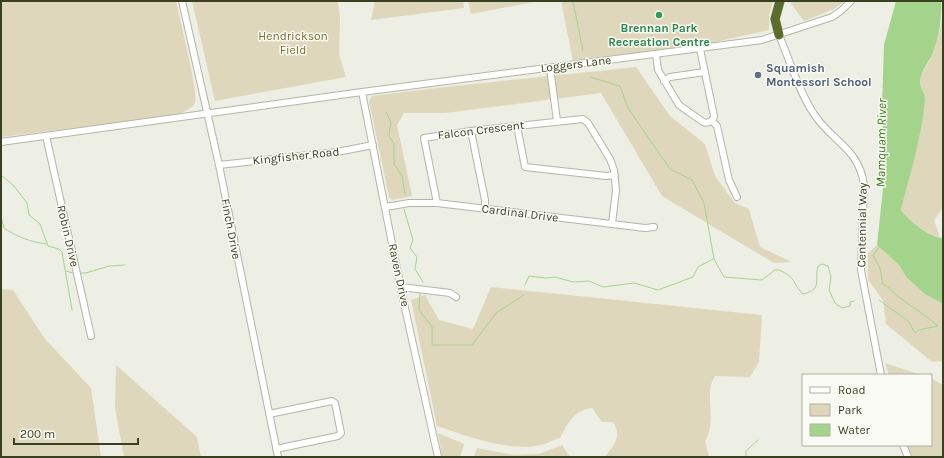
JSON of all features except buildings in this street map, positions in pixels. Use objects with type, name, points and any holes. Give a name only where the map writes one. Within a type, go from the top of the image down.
[{"type":"highway","points":[[779,35],[775,19],[780,1]]},
{"type":"street","name":"Finch Drive","points":[[182,1],[219,165],[278,457]]},
{"type":"street","points":[[779,35],[832,17],[851,1]]},
{"type":"street","name":"Loggers Lane","points":[[1,142],[208,115],[362,92],[762,40],[779,35]]},
{"type":"street","name":"Centennial Way","points":[[779,35],[813,113],[854,155],[862,172],[864,185],[861,270],[881,374]]},
{"type":"street","points":[[656,54],[658,70],[680,106],[705,123],[712,120],[714,116],[700,48]]},
{"type":"street","points":[[550,68],[557,121]]},
{"type":"street","points":[[664,81],[670,77],[705,72]]},
{"type":"street","name":"Raven Drive","points":[[362,92],[401,288],[438,457]]},
{"type":"street","name":"Falcon Crescent","points":[[437,203],[424,138],[471,131],[580,119],[586,121],[608,155],[615,175]]},
{"type":"street","points":[[712,120],[717,126],[729,180],[737,197]]},
{"type":"street","points":[[517,126],[525,167],[606,176],[615,175],[616,190],[612,224]]},
{"type":"street","points":[[471,131],[485,200],[485,209]]},
{"type":"street","name":"Robin Drive","points":[[46,136],[91,336]]},
{"type":"street","name":"Kingfisher Road","points":[[219,165],[337,152],[373,145]]},
{"type":"street","name":"Cardinal Drive","points":[[386,207],[409,203],[437,203],[645,228],[654,227]]},
{"type":"street","points":[[401,288],[450,293],[456,297]]},
{"type":"street","points":[[269,414],[332,401],[335,403],[341,433],[338,436],[276,449]]},
{"type":"street","points":[[903,446],[908,457]]},
{"type":"green space","points":[[1,1],[176,1],[192,71],[195,97],[194,105],[177,115],[1,137]]},
{"type":"green space","name":"Hendrickson Field","points":[[192,1],[342,1],[338,2],[340,18],[339,54],[346,77],[215,101]]},
{"type":"green space","points":[[375,1],[463,1],[464,8],[371,20]]},
{"type":"green space","points":[[468,1],[539,1],[471,14]]},
{"type":"green space","points":[[561,1],[773,1],[769,14],[769,30],[706,44],[573,61]]},
{"type":"green space","points":[[789,1],[845,1],[834,9],[804,21]]},
{"type":"green space","points":[[942,21],[943,208],[934,220],[940,238],[918,227],[901,210],[917,146],[921,74],[932,55]]},
{"type":"green space","points":[[636,67],[670,116],[705,144],[715,176],[735,203],[749,209],[760,247],[792,262],[774,263],[662,196],[601,93],[445,113],[404,113],[397,125],[412,196],[392,200],[389,197],[369,101],[372,96]]},
{"type":"green space","points":[[877,245],[899,265],[906,277],[925,294],[943,304],[943,361],[932,362],[886,324],[883,300],[868,280],[868,253]]},
{"type":"green space","points":[[491,287],[762,315],[759,362],[750,377],[715,376],[710,391],[711,416],[709,433],[705,441],[709,457],[605,457],[616,441],[616,428],[613,422],[602,422],[592,408],[576,414],[569,422],[560,438],[543,444],[529,447],[516,447],[488,442],[437,426],[411,300],[425,295],[439,320],[473,329]]},
{"type":"green space","points":[[1,289],[13,290],[45,339],[91,388],[101,457],[1,457]]},
{"type":"green space","points":[[885,363],[918,374],[889,374]]},
{"type":"green space","points":[[116,365],[197,437],[201,457],[124,457],[115,408]]},
{"type":"green space","points":[[932,379],[943,385],[943,457],[911,457],[907,446],[932,446]]},
{"type":"green space","points":[[438,433],[464,444],[460,457],[442,457]]},
{"type":"green space","points":[[562,445],[570,457],[474,457],[477,448],[514,455],[539,454]]},
{"type":"water","points":[[896,1],[941,1],[940,28],[932,55],[920,80],[925,96],[921,127],[901,210],[909,219],[926,232],[943,238],[943,304],[925,294],[906,277],[899,265],[877,245],[885,170],[882,106],[884,45]]},
{"type":"waterway","points":[[573,1],[583,51]]},
{"type":"waterway","points":[[590,77],[620,86],[628,108],[670,169],[692,180],[704,203],[714,259],[724,277],[762,280],[775,270],[779,270],[788,275],[803,294],[813,290],[815,287],[818,266],[822,264],[828,266],[831,277],[829,290],[835,303],[842,308],[850,306],[850,302],[854,301]]},
{"type":"waterway","points":[[386,112],[391,122],[389,136],[394,144],[394,164],[402,176],[405,194]]},
{"type":"waterway","points":[[1,175],[14,186],[27,203],[29,215],[40,224],[48,246],[59,249],[62,252],[72,310]]},
{"type":"waterway","points":[[404,209],[413,240],[410,248],[417,257],[415,269],[423,282]]},
{"type":"waterway","points":[[1,216],[4,228],[24,239],[46,244]]},
{"type":"waterway","points":[[879,300],[908,321],[915,333],[918,330],[938,326],[883,284],[880,268],[873,255],[880,246]]},
{"type":"waterway","points":[[525,285],[529,276],[546,278],[555,277],[573,282],[589,281],[603,287],[634,283],[658,290],[693,277],[698,267],[713,259]]},
{"type":"waterway","points":[[80,273],[86,273],[109,266],[125,265]]},
{"type":"waterway","points":[[66,271],[73,273]]},
{"type":"waterway","points":[[420,293],[419,310],[432,327],[432,345],[472,345],[496,313],[524,295]]},
{"type":"waterway","points":[[746,457],[746,451],[758,440]]},
{"type":"place","name":"Brennan Park Recreation Centre","points":[[659,15]]},
{"type":"place","name":"Squamish Montessori School","points":[[758,75]]},
{"type":"water label","name":"Mamquam River","points":[[881,143]]}]
